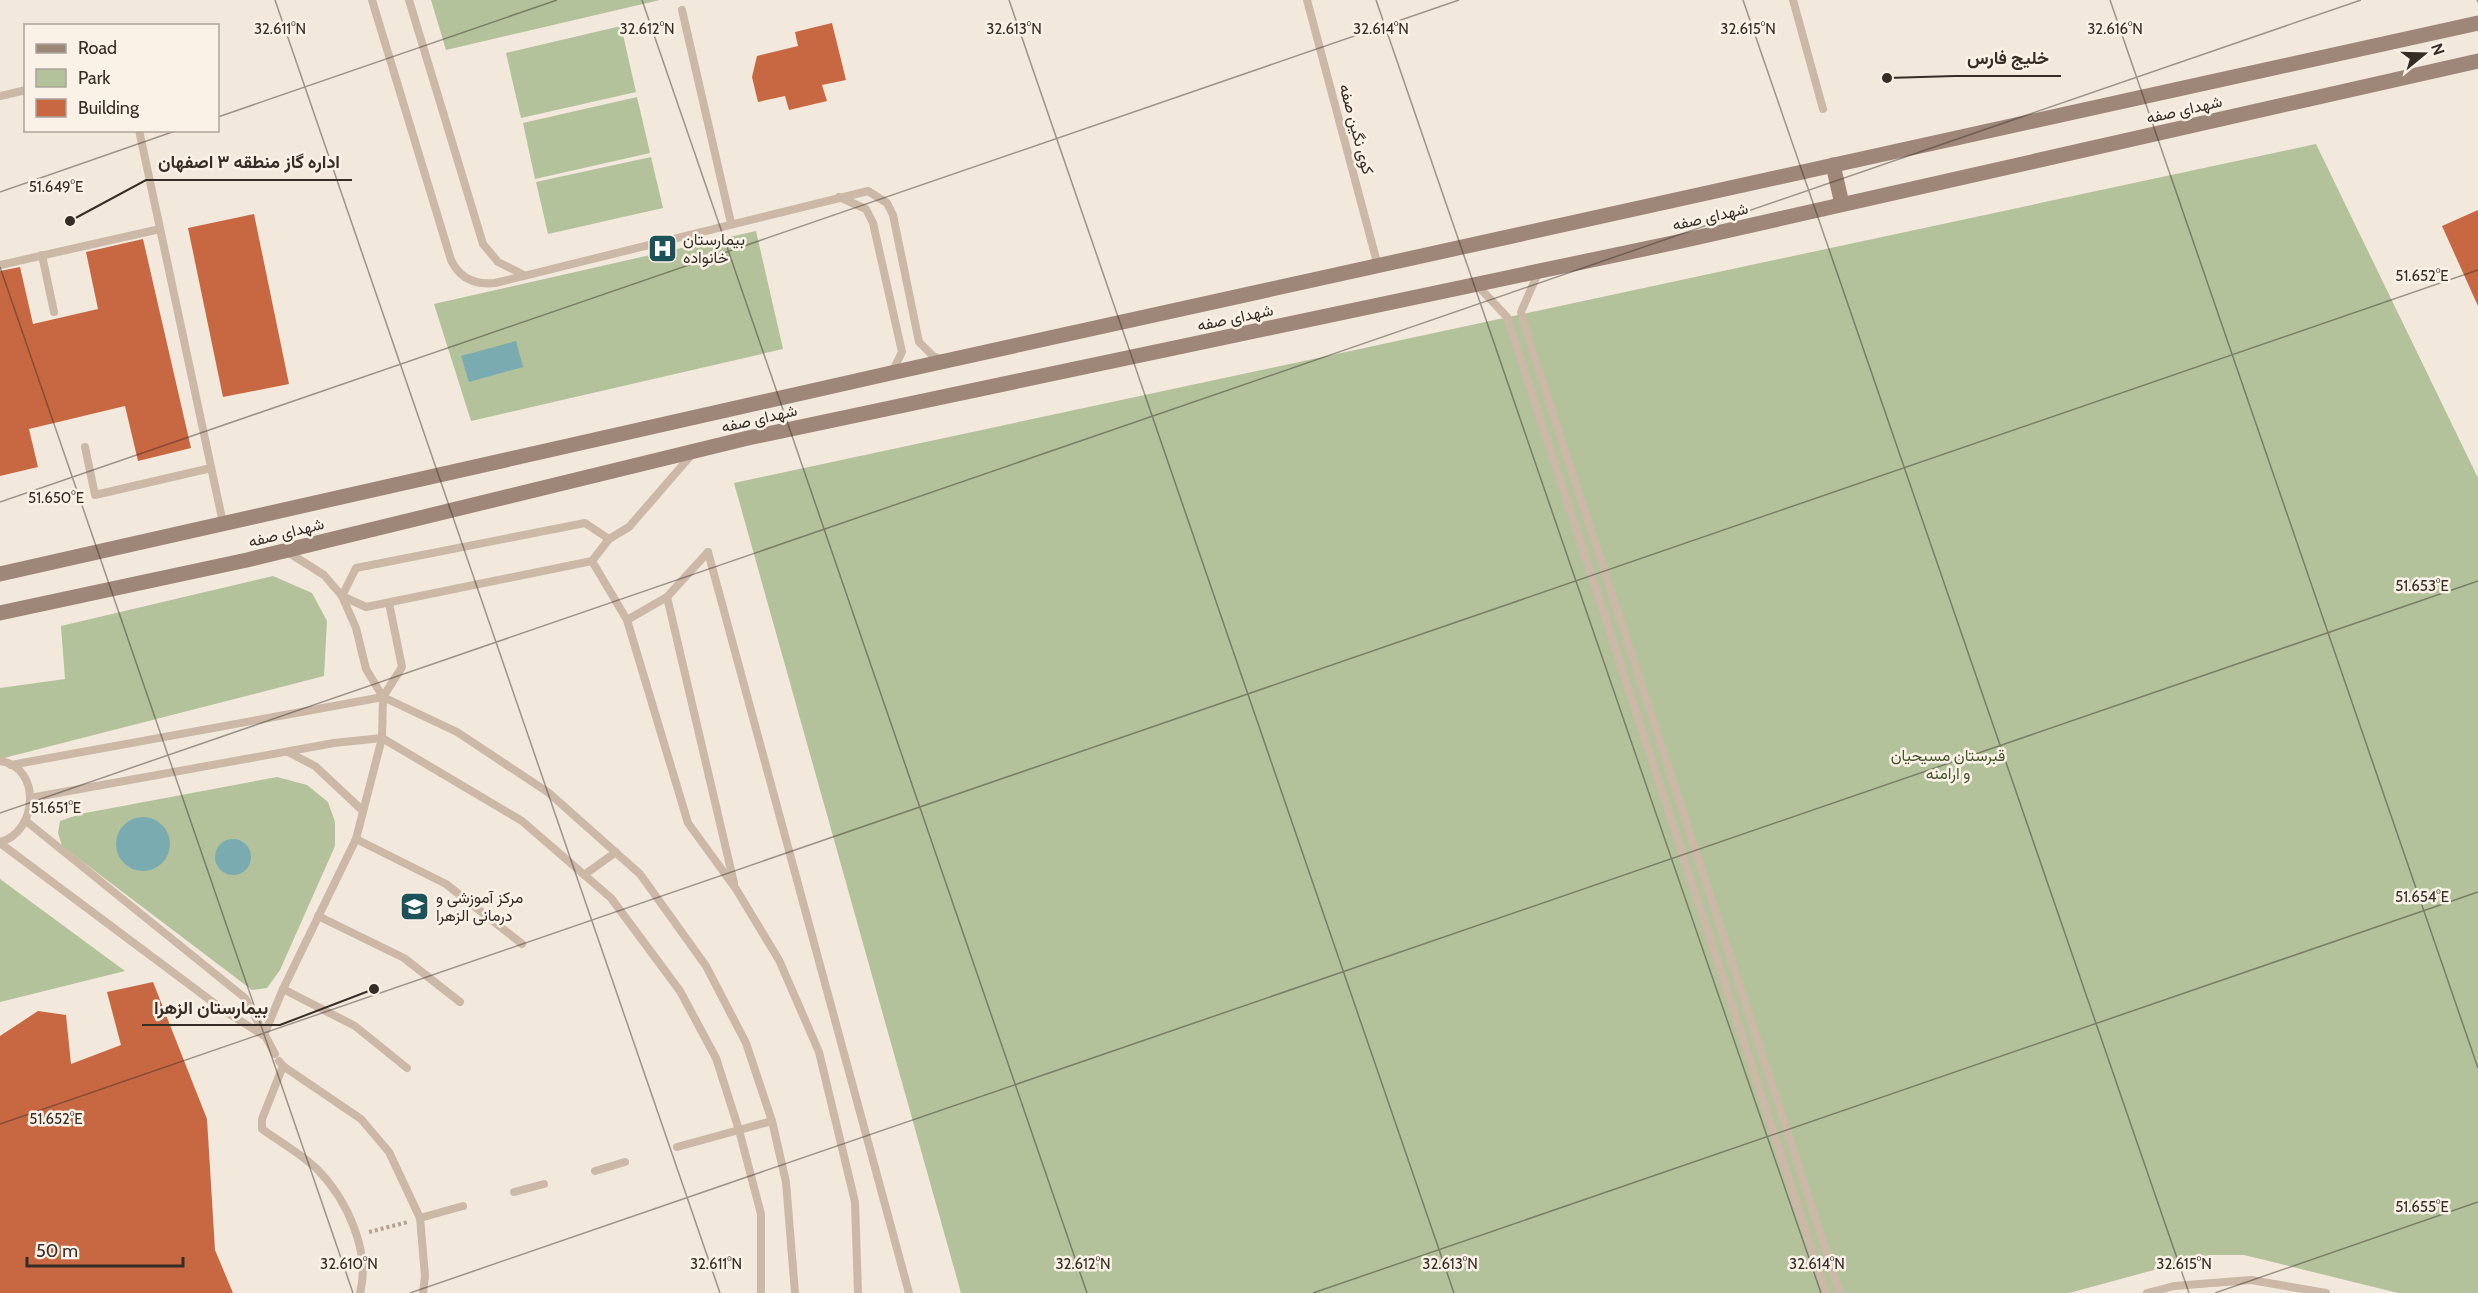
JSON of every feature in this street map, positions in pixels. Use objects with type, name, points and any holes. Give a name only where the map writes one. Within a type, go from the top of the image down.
[{"type":"main road","name":"شهدای صفه","points":[[0,574],[891,373],[2478,23]]},
{"type":"main road","name":"شهدای صفه","points":[[0,614],[286,550],[695,451],[1539,271],[2478,61]]},
{"type":"main road","points":[[1833,165],[1842,204]]},
{"type":"lane","points":[[372,0],[454,267],[477,284],[495,283],[522,274],[868,191],[887,203],[893,215],[919,342],[933,356],[946,361]]},
{"type":"lane","points":[[409,0],[483,244],[498,262],[522,274]]},
{"type":"lane","name":"کوی نگین صفه","points":[[1307,0],[1378,266]]},
{"type":"lane","points":[[1793,0],[1823,109]]},
{"type":"lane","points":[[682,10],[731,223]]},
{"type":"lane","points":[[0,96],[24,90]]},
{"type":"lane","points":[[139,132],[223,523]]},
{"type":"lane","points":[[839,197],[866,209],[873,224],[902,352],[901,359],[891,373]]},
{"type":"lane","points":[[0,265],[160,229]]},
{"type":"lane","points":[[42,255],[54,312]]},
{"type":"lane","points":[[1539,271],[1521,312],[1529,340],[1840,1293]]},
{"type":"lane","points":[[1476,284],[1507,317],[1826,1293]]},
{"type":"lane","points":[[85,447],[94,495],[212,468]]},
{"type":"lane","points":[[342,596],[366,608],[592,561],[609,539],[629,527],[695,451]]},
{"type":"lane","points":[[342,596],[356,568],[585,523],[609,539]]},
{"type":"lane","points":[[286,550],[324,575],[342,596],[356,628],[366,669],[383,697],[457,732],[549,793],[640,874],[706,966],[746,1043],[772,1121],[786,1182],[795,1293]]},
{"type":"lane","points":[[627,620],[667,597],[708,552],[909,1293]]},
{"type":"lane","points":[[592,561],[627,620],[688,823],[734,887],[779,960],[819,1052],[855,1202],[858,1293]]},
{"type":"lane","points":[[667,597],[734,887]]},
{"type":"lane","points":[[264,1035],[283,989],[356,839],[382,738],[383,697],[402,667],[389,603]]},
{"type":"lane","points":[[11,765],[383,697]]},
{"type":"lane","points":[[30,798],[287,751],[382,738],[522,821],[611,898],[680,991],[716,1058],[740,1130],[761,1214],[761,1293]]},
{"type":"lane","points":[[287,751],[315,766],[363,811]]},
{"type":"lane","points":[[0,761],[11,765],[24,778],[29,786],[30,798],[26,821],[7,840],[0,843],[225,1012],[264,1035]]},
{"type":"lane","points":[[26,821],[245,998],[279,1060],[361,1119],[389,1152],[420,1218],[425,1276],[423,1293]]},
{"type":"lane","points":[[356,839],[446,884],[522,944]]},
{"type":"lane","points":[[584,875],[616,852]]},
{"type":"lane","points":[[318,916],[404,958],[460,1002]]},
{"type":"lane","points":[[283,989],[355,1026],[407,1068]]},
{"type":"lane","points":[[279,1060],[262,1119],[262,1129],[318,1170],[343,1205],[357,1236],[363,1282],[360,1293]]},
{"type":"lane","points":[[677,1147],[772,1121]]},
{"type":"lane","points":[[595,1171],[625,1162]]},
{"type":"lane","points":[[514,1192],[544,1184]]},
{"type":"lane","points":[[420,1218],[463,1206]]},
{"type":"lane","points":[[2147,1293],[2174,1286],[2251,1280],[2326,1293]]},
{"type":"path","points":[[357,1236],[420,1218]]},
{"type":"green space","points":[[431,0],[660,0],[446,50]]},
{"type":"green space","points":[[621,26],[636,92],[521,118],[506,53]]},
{"type":"green space","points":[[637,97],[650,153],[535,179],[523,123]]},
{"type":"green space","name":"قبرستان مسیحیان و ارامنه","points":[[2316,144],[2478,478],[2478,1293],[2398,1293],[2244,1255],[2209,1255],[2069,1293],[961,1293],[734,483]]},
{"type":"green space","points":[[651,157],[663,208],[548,234],[536,182]]},
{"type":"green space","points":[[756,231],[783,349],[471,421],[434,304]]},
{"type":"green space","points":[[273,576],[312,593],[327,621],[324,676],[0,759],[0,688],[65,679],[61,626]]},
{"type":"green space","points":[[277,777],[307,785],[328,802],[335,822],[335,846],[280,970],[267,988],[252,990],[62,846],[58,833],[60,821],[80,814]]},
{"type":"green space","points":[[0,879],[125,971],[0,1002]]},
{"type":"water","points":[[516,341],[523,367],[469,382],[461,356]]},
{"type":"water","points":[[143,817],[153,819],[162,825],[168,834],[170,844],[168,854],[162,863],[153,869],[143,871],[133,869],[124,863],[118,854],[116,844],[118,834],[124,825],[133,819]]},
{"type":"water","points":[[233,839],[246,844],[251,857],[246,870],[233,875],[220,870],[215,857],[220,844]]},
{"type":"building","points":[[832,23],[846,80],[822,85],[827,101],[789,110],[785,96],[758,102],[752,77],[757,56],[798,46],[795,32]]},
{"type":"building","points":[[2478,210],[2478,306],[2442,226]]},
{"type":"building","points":[[254,214],[289,384],[223,397],[188,228]]},
{"type":"building","points":[[143,239],[191,448],[138,461],[125,406],[29,429],[38,467],[0,476],[0,271],[20,267],[33,324],[98,309],[86,252]]},
{"type":"building","points":[[153,982],[207,1119],[215,1250],[233,1293],[0,1293],[0,1036],[38,1011],[66,1015],[71,1064],[121,1045],[107,992]]},
{"type":"place","name":"خلیج فارس","points":[[1887,78]]},
{"type":"place","name":"اداره گاز منطقه ۳ اصفهان","points":[[70,221]]},
{"type":"place","name":"بیمارستان خانواده","points":[[662,248]]},
{"type":"place","name":"مرکز آموزشی و درمانی الزهرا","points":[[415,906]]},
{"type":"place","name":"بیمارستان الزهرا","points":[[374,989]]}]
